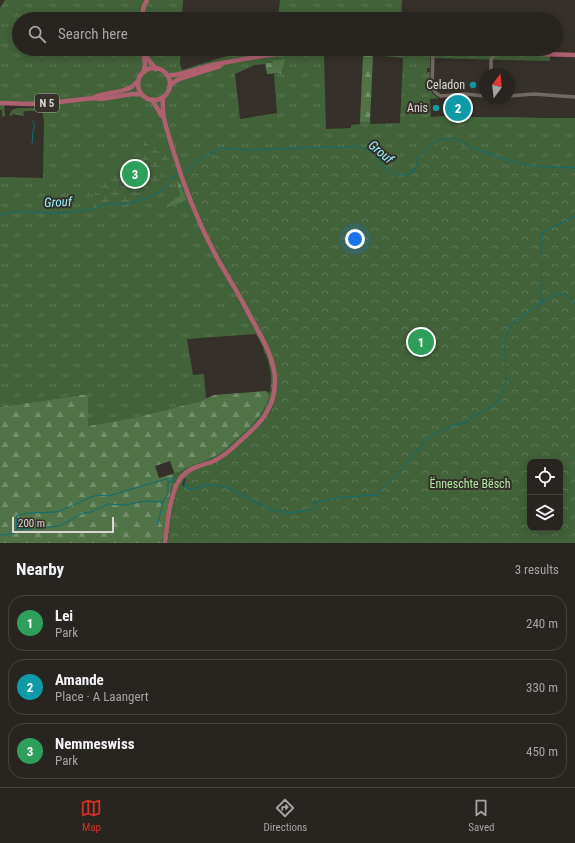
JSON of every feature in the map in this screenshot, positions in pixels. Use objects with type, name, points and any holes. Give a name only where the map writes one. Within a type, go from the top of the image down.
[{"type":"main road","points":[[143,12],[146,0]]},
{"type":"main road","points":[[563,55],[575,55]]},
{"type":"main road","points":[[144,56],[144,72],[156,69]]},
{"type":"main road","points":[[146,56],[150,63],[156,69],[167,75],[174,76],[205,66],[261,56]]},
{"type":"main road","points":[[169,87],[179,79],[235,60]]},
{"type":"main road","name":"N 5","points":[[94,98],[100,95],[132,87],[144,72]]},
{"type":"main road","points":[[138,81],[138,88],[144,97],[152,100],[160,99],[168,91],[170,83],[167,75]]},
{"type":"main road","name":"N 5","points":[[0,103],[31,104],[94,98],[101,99],[141,94]]},
{"type":"main road","points":[[163,97],[163,118],[193,206],[216,256],[243,302],[267,349],[273,366],[275,381],[271,403],[258,426],[221,457],[189,470],[177,482],[173,495],[164,543]]},
{"type":"main road","points":[[152,100],[163,118]]},
{"type":"street","points":[[433,56],[432,85],[433,89],[438,95],[465,94],[479,95]]},
{"type":"street","points":[[491,68],[491,60],[493,56]]},
{"type":"street","points":[[515,96],[534,94],[575,97]]},
{"type":"green space","points":[[5,0],[183,0],[182,12],[12,12],[12,56],[181,56],[180,64],[182,70],[227,56],[324,56],[326,129],[351,128],[351,125],[360,124],[360,122],[370,122],[371,124],[400,123],[403,58],[383,56],[550,56],[550,61],[430,58],[430,68],[427,68],[427,72],[430,72],[430,88],[435,96],[439,98],[430,99],[431,117],[468,114],[467,98],[469,97],[470,117],[575,118],[575,183],[518,174],[480,172],[441,176],[423,181],[432,207],[369,220],[358,172],[342,175],[340,162],[297,164],[233,180],[249,245],[220,255],[263,332],[378,306],[488,268],[479,220],[558,212],[575,208],[575,296],[564,290],[553,292],[533,307],[527,295],[523,276],[519,274],[506,278],[495,289],[472,298],[455,314],[456,317],[482,308],[490,295],[501,300],[506,299],[504,292],[511,283],[519,281],[529,311],[514,325],[505,339],[510,347],[505,354],[505,381],[496,388],[498,399],[492,406],[466,421],[461,418],[451,426],[439,430],[435,435],[427,438],[418,445],[415,453],[410,456],[408,462],[400,465],[380,491],[379,495],[346,495],[312,501],[311,509],[296,512],[281,512],[271,510],[226,487],[200,483],[194,484],[194,489],[186,486],[187,481],[184,479],[182,484],[184,487],[183,491],[177,489],[176,492],[167,543],[162,543],[174,472],[179,472],[219,454],[255,422],[263,410],[269,396],[266,391],[270,393],[271,377],[269,363],[256,334],[187,339],[193,375],[204,374],[206,399],[201,401],[137,417],[88,426],[88,394],[0,407],[0,177],[43,178],[43,113],[39,111],[25,111],[23,113],[25,116],[9,115],[12,110],[18,108],[39,108],[56,103],[4,103],[4,117],[2,116],[2,110],[0,110],[0,8]],"holes":[[[286,59],[281,73],[274,74],[277,113],[240,119],[235,74],[255,65],[273,63],[273,60]],[[179,181],[187,200],[167,208],[166,205],[180,195],[176,183]],[[274,405],[279,407],[281,429],[280,437],[304,436],[397,420],[398,428],[389,426],[379,428],[378,442],[382,443],[381,466],[386,473],[381,482],[376,486],[366,488],[362,473],[363,469],[376,461],[377,450],[311,469],[276,470],[268,481],[254,474],[235,469],[194,473],[222,459],[230,453],[265,421]]]},
{"type":"green space","points":[[280,0],[402,0],[401,12],[279,12]]},
{"type":"green space","points":[[363,56],[373,56],[370,122],[360,122]]},
{"type":"green space","points":[[286,59],[281,73],[267,74],[265,63],[273,63],[273,60]]},
{"type":"green space","name":"Ënneschte Bësch","points":[[452,140],[469,149],[474,149],[477,153],[509,163],[533,168],[575,168],[575,543],[167,543],[177,489],[183,491],[185,480],[189,474],[222,458],[233,450],[263,422],[276,402],[279,379],[277,366],[272,351],[220,255],[195,202],[184,174],[196,164],[208,159],[208,157],[221,149],[305,151],[338,149],[346,151],[351,147],[361,148],[370,152],[381,168],[392,176],[402,178],[415,173],[426,150],[443,142]]},
{"type":"green space","points":[[153,141],[165,149],[171,161],[171,167],[160,173],[161,179],[159,183],[150,188],[138,201],[124,204],[107,204],[94,209],[95,192],[107,175],[132,167],[135,159],[146,152],[143,142]]},
{"type":"green space","points":[[179,181],[187,200],[167,208],[166,205],[180,195],[176,182]]},
{"type":"green space","points":[[266,391],[269,396],[259,416],[250,427],[221,453],[179,472],[174,472],[170,461],[155,466],[159,478],[173,474],[174,477],[162,543],[0,543],[0,407],[88,394],[88,426],[137,417],[201,401],[214,395]]},
{"type":"waterway","points":[[32,121],[34,122],[32,144]]},
{"type":"waterway","name":"Grouf","points":[[184,173],[196,162],[223,148],[245,150],[282,148],[286,150],[291,148],[353,146],[370,151],[384,167],[397,174],[403,175],[414,172],[418,160],[427,148],[441,139],[457,139],[473,148],[532,166],[575,168]]},
{"type":"waterway","name":"Grouf","points":[[0,215],[13,212],[64,213],[94,209],[107,204],[124,204],[138,201],[162,191],[169,185],[170,180],[178,175]]},
{"type":"waterway","points":[[183,482],[186,483],[187,489],[212,485],[226,487],[271,510],[282,512],[305,511],[316,507],[314,504],[315,502],[342,497],[379,495],[380,491],[408,462],[427,438],[451,426],[465,423],[497,403],[506,383],[505,339],[510,327],[515,321],[540,305],[541,302],[543,232],[575,217]]},
{"type":"waterway","points":[[542,302],[556,295],[565,294],[575,304]]},
{"type":"waterway","points":[[17,531],[16,516],[29,513],[57,512],[97,495],[108,496],[166,479],[168,482],[172,482],[173,476]]},
{"type":"waterway","points":[[0,535],[16,533],[23,529],[60,526],[83,513],[91,512],[108,504],[125,505],[145,501],[163,502],[168,494],[168,482]]},
{"type":"waterway","points":[[157,527],[163,502]]},
{"type":"place","name":"Celadon","points":[[473,85]]},
{"type":"place","name":"Anis","points":[[436,108]]},
{"type":"place","name":"Amande","points":[[458,108]]},
{"type":"place","name":"Nemmeswiss","points":[[135,174]]},
{"type":"place","name":"Lei","points":[[421,342]]}]
